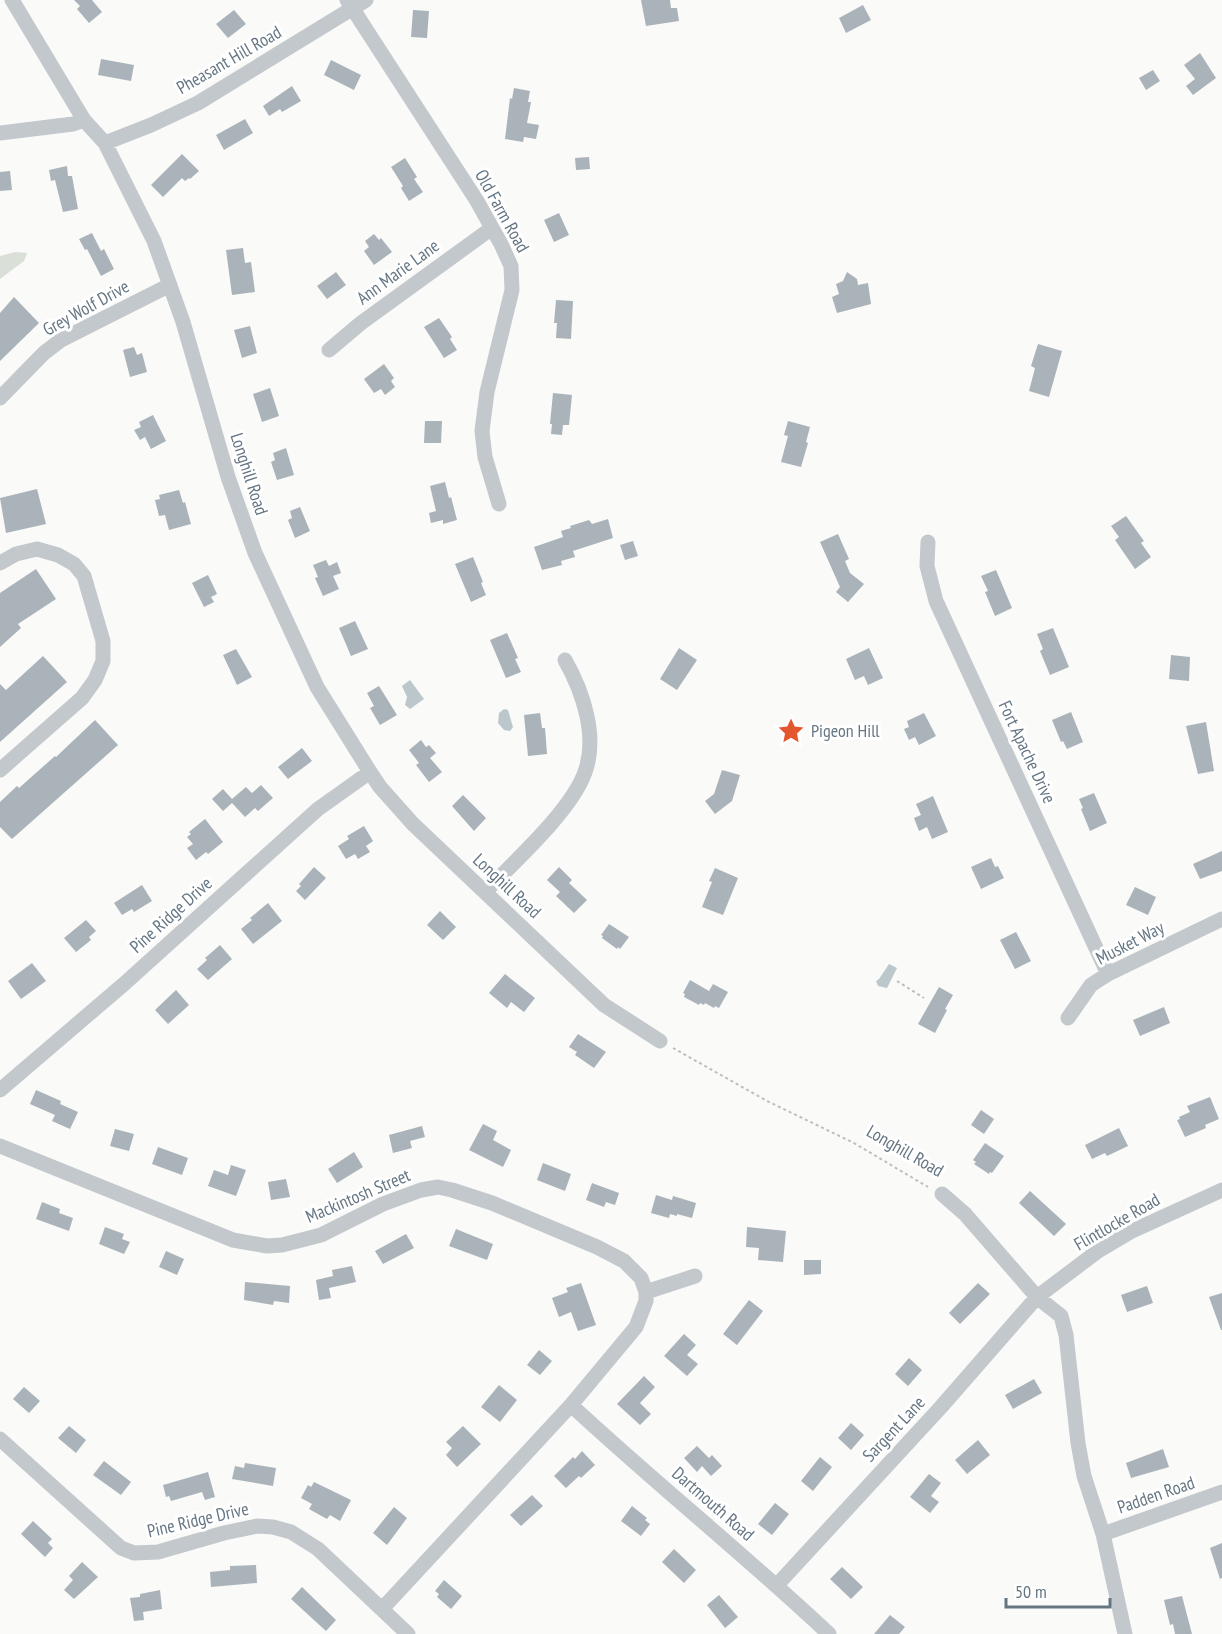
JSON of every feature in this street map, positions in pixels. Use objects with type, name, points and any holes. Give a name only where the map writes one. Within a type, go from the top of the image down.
[{"type":"street","name":"Longhill Road","points":[[12,0],[84,120],[105,143],[154,241],[183,322],[228,477],[255,552],[317,687],[380,787],[413,824],[604,1005],[660,1041]]},
{"type":"street","name":"Pheasant Hill Road","points":[[105,143],[198,103],[350,5],[366,0]]},
{"type":"street","name":"Old Farm Road","points":[[350,5],[477,201],[511,266],[512,290],[488,392],[482,431],[485,457],[499,504]]},
{"type":"street","points":[[0,133],[72,124],[84,120]]},
{"type":"street","name":"Ann Marie Lane","points":[[329,350],[361,323],[492,228]]},
{"type":"street","name":"Grey Wolf Drive","points":[[0,398],[44,353],[61,340],[170,285]]},
{"type":"street","name":"Fort Apache Drive","points":[[928,542],[927,566],[936,601],[1108,974]]},
{"type":"street","points":[[0,563],[16,554],[37,549],[58,555],[74,564],[84,576],[103,641],[103,661],[82,698],[0,770]]},
{"type":"street","points":[[485,892],[557,815],[577,788],[586,770],[590,749],[588,726],[577,688],[565,660]]},
{"type":"street","name":"Pine Ridge Drive","points":[[0,1090],[123,984],[318,809],[370,772]]},
{"type":"street","name":"Musket Way","points":[[1068,1018],[1091,985],[1108,974],[1222,919]]},
{"type":"street","name":"Mackintosh Street","points":[[0,1146],[233,1240],[267,1246],[282,1245],[321,1234],[383,1204],[421,1190],[438,1187],[452,1190],[492,1203],[624,1260],[641,1278],[646,1292]]},
{"type":"street","name":"Flintlocke Road","points":[[1037,1297],[1098,1251],[1130,1232],[1222,1190]]},
{"type":"street","name":"Longhill Road","points":[[942,1194],[965,1214],[1037,1297],[1061,1316],[1066,1335],[1084,1476],[1103,1534],[1125,1634]]},
{"type":"street","points":[[382,1609],[571,1405],[636,1327],[644,1308],[646,1292],[695,1276]]},
{"type":"street","name":"Sargent Lane","points":[[777,1585],[941,1407],[1037,1297]]},
{"type":"street","name":"Dartmouth Road","points":[[571,1405],[777,1585],[829,1634]]},
{"type":"street","name":"Pine Ridge Drive","points":[[0,1439],[121,1548],[134,1553],[158,1551],[257,1526],[291,1532],[318,1549],[382,1609],[403,1633]]},
{"type":"street","name":"Padden Road","points":[[1103,1534],[1222,1492]]},
{"type":"path","points":[[897,981],[924,998]]},
{"type":"path","name":"Longhill Road","points":[[660,1041],[767,1101],[854,1143],[942,1194]]},
{"type":"shaded area","points":[[15,252],[27,253],[24,261],[0,279],[0,256]]},
{"type":"shaded area","points":[[410,680],[424,699],[410,709],[405,705],[407,697],[402,686]]},
{"type":"shaded area","points":[[504,709],[508,710],[513,727],[510,731],[504,730],[498,723],[499,713]]},
{"type":"shaded area","points":[[889,964],[897,968],[887,988],[878,986],[876,981]]},
{"type":"building","points":[[74,0],[92,0],[102,12],[89,23],[77,9],[80,6]]},
{"type":"building","points":[[641,0],[670,0],[671,8],[677,8],[679,21],[646,26]]},
{"type":"building","points":[[863,5],[871,20],[846,33],[839,18]]},
{"type":"building","points":[[234,10],[246,24],[228,38],[216,24]]},
{"type":"building","points":[[413,10],[429,11],[427,38],[411,37]]},
{"type":"building","points":[[1200,53],[1216,78],[1193,95],[1186,86],[1195,79],[1184,65]]},
{"type":"building","points":[[101,59],[134,65],[131,81],[98,75]]},
{"type":"building","points":[[331,60],[361,75],[354,90],[324,75]]},
{"type":"building","points":[[1153,70],[1160,81],[1146,90],[1139,78]]},
{"type":"building","points":[[292,86],[301,101],[282,112],[280,109],[269,116],[263,106]]},
{"type":"building","points":[[514,88],[530,91],[528,102],[531,102],[527,123],[539,125],[536,139],[524,137],[523,142],[505,139],[510,98],[512,99]]},
{"type":"building","points":[[245,119],[253,133],[224,150],[216,135]]},
{"type":"building","points":[[182,154],[199,171],[190,179],[185,181],[182,178],[163,197],[151,185]]},
{"type":"building","points":[[589,157],[590,169],[576,170],[575,158]]},
{"type":"building","points":[[405,158],[417,177],[414,179],[423,192],[409,201],[391,167]]},
{"type":"building","points":[[67,166],[68,176],[72,176],[78,209],[63,212],[55,180],[51,181],[49,170]]},
{"type":"building","points":[[10,171],[12,190],[0,191],[0,172]]},
{"type":"building","points":[[559,213],[569,235],[554,242],[544,220]]},
{"type":"building","points":[[92,233],[101,251],[104,249],[114,269],[101,276],[79,239]]},
{"type":"building","points":[[374,234],[379,240],[381,238],[392,252],[374,265],[364,251],[369,247],[365,241]]},
{"type":"building","points":[[243,248],[245,263],[251,262],[255,292],[232,295],[226,250]]},
{"type":"building","points":[[336,272],[346,285],[327,299],[317,286]]},
{"type":"building","points":[[847,272],[857,279],[858,285],[868,283],[871,304],[837,313],[832,297],[839,294],[836,284],[843,281]]},
{"type":"building","points":[[14,297],[39,323],[0,361],[0,313]]},
{"type":"building","points":[[556,300],[573,301],[571,339],[556,338],[557,323],[554,323]]},
{"type":"building","points":[[439,318],[452,337],[450,339],[457,350],[444,358],[424,327]]},
{"type":"building","points":[[250,326],[257,353],[242,358],[234,330]]},
{"type":"building","points":[[1038,344],[1062,351],[1049,397],[1029,391],[1035,368],[1031,366]]},
{"type":"building","points":[[134,347],[137,355],[142,353],[147,372],[130,377],[123,350]]},
{"type":"building","points":[[384,364],[394,378],[391,381],[395,387],[385,395],[381,389],[374,393],[364,379]]},
{"type":"building","points":[[270,388],[279,416],[262,422],[253,394]]},
{"type":"building","points":[[553,393],[572,395],[569,425],[563,425],[562,435],[551,434]]},
{"type":"building","points":[[153,415],[166,441],[151,449],[145,437],[140,440],[134,430],[141,427],[139,422]]},
{"type":"building","points":[[425,421],[442,421],[441,443],[424,443]]},
{"type":"building","points":[[788,421],[810,427],[801,467],[781,462],[788,436],[784,435]]},
{"type":"building","points":[[286,448],[294,475],[277,480],[271,462],[275,460],[273,453]]},
{"type":"building","points":[[445,482],[457,520],[443,524],[443,520],[431,523],[429,513],[436,511],[430,486]]},
{"type":"building","points":[[37,489],[46,524],[6,533],[0,498]]},
{"type":"building","points":[[179,490],[191,524],[169,530],[165,515],[159,516],[155,500],[160,499],[159,495]]},
{"type":"building","points":[[300,507],[310,531],[295,538],[288,520],[292,518],[290,511]]},
{"type":"building","points":[[1126,516],[1144,541],[1141,543],[1151,557],[1135,569],[1115,540],[1119,537],[1111,526]]},
{"type":"building","points":[[608,519],[613,538],[573,551],[575,557],[561,561],[562,565],[542,570],[534,547],[563,537],[561,531],[571,528],[570,526],[589,520],[592,524]]},
{"type":"building","points":[[838,534],[849,559],[845,561],[850,573],[864,584],[848,602],[836,592],[840,587],[820,542]]},
{"type":"building","points":[[633,541],[638,556],[625,560],[620,545]]},
{"type":"building","points":[[473,557],[486,595],[471,602],[455,564]]},
{"type":"building","points":[[326,560],[329,566],[337,562],[341,573],[333,576],[339,589],[323,596],[315,578],[318,577],[313,565]]},
{"type":"building","points":[[36,569],[56,599],[18,624],[21,628],[0,647],[0,593]]},
{"type":"building","points":[[996,570],[1012,608],[995,616],[981,576]]},
{"type":"building","points":[[208,575],[217,594],[211,597],[214,602],[204,607],[192,583]]},
{"type":"building","points":[[355,621],[368,649],[351,656],[339,628]]},
{"type":"building","points":[[1053,628],[1069,667],[1050,675],[1040,651],[1043,649],[1037,634]]},
{"type":"building","points":[[507,633],[518,658],[515,659],[521,672],[506,678],[490,640]]},
{"type":"building","points":[[679,648],[697,660],[677,690],[660,679]]},
{"type":"building","points":[[869,648],[883,678],[868,685],[864,676],[855,680],[846,659]]},
{"type":"building","points":[[236,649],[252,677],[237,685],[223,655]]},
{"type":"building","points":[[1171,655],[1190,657],[1189,681],[1169,679]]},
{"type":"building","points":[[43,656],[67,682],[0,742],[0,684],[6,690]]},
{"type":"building","points":[[379,686],[397,715],[380,725],[370,708],[374,706],[367,693]]},
{"type":"building","points":[[1071,712],[1083,742],[1067,749],[1063,741],[1061,742],[1052,720]]},
{"type":"building","points":[[540,713],[542,728],[545,728],[547,754],[528,756],[524,715]]},
{"type":"building","points":[[924,713],[936,736],[919,745],[915,737],[909,740],[904,729],[909,727],[907,721]]},
{"type":"building","points":[[95,720],[118,745],[12,839],[0,827],[0,802],[17,786],[19,788],[56,757]]},
{"type":"building","points":[[1206,722],[1214,771],[1198,774],[1186,726]]},
{"type":"building","points":[[421,740],[426,747],[429,745],[436,753],[430,758],[442,772],[429,782],[416,765],[419,763],[409,750]]},
{"type":"building","points":[[302,748],[312,761],[288,779],[278,767]]},
{"type":"building","points":[[722,770],[740,775],[732,801],[715,814],[705,801],[714,794]]},
{"type":"building","points":[[261,785],[273,798],[258,811],[255,808],[245,817],[232,803],[223,811],[212,799],[223,789],[232,799],[246,787],[252,793]]},
{"type":"building","points":[[1094,793],[1107,823],[1090,831],[1079,799]]},
{"type":"building","points":[[463,795],[486,818],[474,831],[452,806]]},
{"type":"building","points":[[933,796],[948,832],[932,839],[927,827],[919,831],[914,818],[921,815],[916,804]]},
{"type":"building","points":[[205,819],[223,842],[196,860],[187,848],[193,844],[187,837],[191,834],[189,832]]},
{"type":"building","points":[[364,826],[373,841],[366,846],[370,852],[358,859],[355,854],[346,859],[338,846],[349,839],[347,836]]},
{"type":"building","points":[[1222,851],[1222,871],[1200,879],[1193,864]]},
{"type":"building","points":[[991,858],[1004,878],[981,889],[971,867]]},
{"type":"building","points":[[314,867],[326,878],[305,900],[296,891]]},
{"type":"building","points":[[559,867],[572,880],[569,883],[587,900],[574,913],[556,896],[560,892],[547,880]]},
{"type":"building","points":[[715,868],[738,878],[723,915],[702,907]]},
{"type":"building","points":[[142,885],[152,901],[134,912],[132,909],[122,915],[114,903]]},
{"type":"building","points":[[1135,887],[1156,897],[1148,915],[1126,905]]},
{"type":"building","points":[[268,903],[282,921],[253,944],[241,929]]},
{"type":"building","points":[[440,911],[456,927],[443,940],[427,925]]},
{"type":"building","points":[[86,920],[96,931],[89,937],[91,940],[76,952],[64,938]]},
{"type":"building","points":[[609,924],[629,937],[620,949],[602,938],[601,935]]},
{"type":"building","points":[[1016,932],[1031,961],[1015,969],[1000,940]]},
{"type":"building","points":[[220,945],[232,959],[208,980],[197,969],[207,960],[205,958]]},
{"type":"building","points":[[32,963],[46,981],[21,999],[8,981]]},
{"type":"building","points":[[505,974],[535,998],[524,1012],[511,1002],[507,1008],[489,993]]},
{"type":"building","points":[[690,980],[709,991],[713,984],[728,992],[719,1008],[705,1003],[699,1005],[684,997],[683,993]]},
{"type":"building","points":[[939,987],[953,995],[935,1033],[918,1024]]},
{"type":"building","points":[[176,990],[189,1005],[168,1024],[155,1010]]},
{"type":"building","points":[[1164,1007],[1170,1023],[1140,1036],[1133,1020]]},
{"type":"building","points":[[578,1034],[606,1052],[594,1068],[575,1055],[577,1052],[569,1047]]},
{"type":"building","points":[[36,1090],[61,1101],[60,1104],[78,1112],[70,1129],[52,1121],[55,1115],[30,1104]]},
{"type":"building","points":[[1210,1097],[1219,1119],[1205,1125],[1206,1128],[1185,1137],[1177,1120],[1190,1112],[1187,1106]]},
{"type":"building","points":[[981,1110],[994,1119],[984,1134],[971,1125]]},
{"type":"building","points":[[483,1124],[497,1131],[493,1140],[511,1150],[503,1167],[469,1150]]},
{"type":"building","points":[[422,1126],[425,1137],[410,1141],[412,1148],[393,1153],[389,1135]]},
{"type":"building","points":[[1119,1128],[1128,1146],[1107,1156],[1105,1153],[1092,1159],[1085,1145]]},
{"type":"building","points":[[115,1129],[134,1134],[129,1151],[110,1146]]},
{"type":"building","points":[[985,1143],[1004,1156],[989,1174],[974,1164],[976,1162],[973,1160]]},
{"type":"building","points":[[158,1147],[188,1158],[182,1175],[152,1164]]},
{"type":"building","points":[[354,1152],[363,1167],[337,1183],[328,1169]]},
{"type":"building","points":[[543,1163],[571,1174],[565,1191],[537,1180]]},
{"type":"building","points":[[231,1165],[246,1170],[236,1196],[208,1186],[214,1170],[228,1175]]},
{"type":"building","points":[[286,1179],[290,1197],[271,1200],[268,1182]]},
{"type":"building","points":[[592,1183],[619,1193],[615,1205],[606,1202],[604,1207],[586,1200]]},
{"type":"building","points":[[1030,1191],[1066,1224],[1054,1236],[1019,1203]]},
{"type":"building","points":[[656,1195],[672,1200],[673,1196],[696,1203],[692,1218],[670,1214],[669,1218],[651,1213]]},
{"type":"building","points":[[42,1202],[60,1209],[59,1213],[73,1218],[69,1231],[36,1219]]},
{"type":"building","points":[[105,1227],[124,1234],[122,1239],[130,1242],[124,1254],[99,1244]]},
{"type":"building","points":[[747,1227],[786,1231],[783,1262],[758,1260],[759,1248],[746,1247]]},
{"type":"building","points":[[456,1229],[493,1244],[487,1260],[449,1246]]},
{"type":"building","points":[[406,1234],[414,1248],[383,1264],[375,1251]]},
{"type":"building","points":[[166,1251],[184,1259],[177,1275],[159,1267]]},
{"type":"building","points":[[804,1260],[821,1260],[821,1274],[804,1275]]},
{"type":"building","points":[[352,1266],[356,1282],[329,1288],[331,1298],[319,1300],[316,1280],[333,1276],[332,1270]]},
{"type":"building","points":[[245,1282],[290,1286],[289,1303],[274,1301],[273,1305],[244,1300]]},
{"type":"building","points":[[581,1283],[596,1325],[578,1331],[571,1312],[559,1317],[552,1298],[568,1292],[566,1288]]},
{"type":"building","points":[[978,1283],[990,1294],[960,1324],[949,1313]]},
{"type":"building","points":[[1147,1286],[1153,1303],[1127,1312],[1121,1295]]},
{"type":"building","points":[[1222,1293],[1222,1330],[1221,1330],[1209,1297]]},
{"type":"building","points":[[749,1300],[763,1311],[737,1345],[723,1334]]},
{"type":"building","points":[[684,1334],[696,1345],[687,1355],[698,1364],[687,1376],[664,1356]]},
{"type":"building","points":[[539,1350],[552,1361],[540,1375],[527,1365]]},
{"type":"building","points":[[909,1358],[922,1370],[908,1386],[895,1374]]},
{"type":"building","points":[[644,1376],[655,1387],[640,1403],[651,1414],[640,1425],[617,1404]]},
{"type":"building","points":[[1034,1379],[1042,1393],[1013,1409],[1005,1395]]},
{"type":"building","points":[[499,1385],[517,1400],[500,1422],[481,1407]]},
{"type":"building","points":[[24,1387],[40,1401],[29,1413],[13,1399]]},
{"type":"building","points":[[851,1423],[864,1435],[851,1450],[838,1438]]},
{"type":"building","points":[[69,1426],[86,1440],[76,1453],[58,1438]]},
{"type":"building","points":[[463,1426],[481,1444],[457,1467],[446,1455],[452,1448],[446,1442]]},
{"type":"building","points":[[978,1440],[990,1455],[967,1474],[955,1460]]},
{"type":"building","points":[[697,1446],[709,1458],[712,1455],[722,1466],[711,1476],[702,1466],[697,1472],[684,1458]]},
{"type":"building","points":[[1163,1449],[1169,1467],[1131,1478],[1126,1463]]},
{"type":"building","points":[[582,1451],[595,1465],[566,1488],[554,1476]]},
{"type":"building","points":[[820,1457],[832,1467],[813,1491],[801,1481]]},
{"type":"building","points":[[104,1461],[131,1482],[121,1495],[93,1475]]},
{"type":"building","points":[[245,1463],[276,1468],[273,1486],[232,1479],[235,1466],[244,1468]]},
{"type":"building","points":[[208,1472],[215,1497],[205,1500],[202,1492],[171,1501],[169,1496],[166,1497],[163,1485]]},
{"type":"building","points":[[929,1474],[941,1483],[931,1496],[939,1502],[930,1513],[910,1497]]},
{"type":"building","points":[[314,1482],[351,1500],[340,1521],[330,1515],[327,1519],[309,1509],[312,1504],[301,1498],[308,1485],[311,1487]]},
{"type":"building","points":[[532,1495],[543,1506],[521,1526],[510,1515]]},
{"type":"building","points":[[775,1503],[789,1514],[772,1535],[758,1524]]},
{"type":"building","points":[[632,1506],[647,1518],[645,1520],[650,1524],[641,1536],[621,1521]]},
{"type":"building","points":[[394,1507],[407,1518],[387,1545],[373,1533]]},
{"type":"building","points":[[33,1521],[52,1539],[48,1543],[53,1548],[45,1557],[21,1534]]},
{"type":"building","points":[[1222,1543],[1222,1578],[1220,1579],[1210,1548]]},
{"type":"building","points":[[674,1549],[696,1570],[684,1583],[662,1562]]},
{"type":"building","points":[[82,1562],[98,1577],[74,1599],[64,1590],[73,1580],[69,1576]]},
{"type":"building","points":[[256,1565],[257,1583],[211,1587],[210,1572],[230,1570],[230,1566]]},
{"type":"building","points":[[842,1567],[863,1587],[851,1599],[830,1579]]},
{"type":"building","points":[[444,1580],[462,1596],[451,1609],[437,1597],[439,1594],[435,1591]]},
{"type":"building","points":[[302,1587],[336,1620],[326,1631],[291,1599]]},
{"type":"building","points":[[160,1590],[162,1609],[143,1612],[144,1620],[134,1621],[130,1598]]},
{"type":"building","points":[[719,1595],[738,1617],[725,1628],[707,1605]]},
{"type":"building","points":[[1182,1596],[1192,1634],[1175,1634],[1173,1624],[1170,1625],[1164,1600]]},
{"type":"building","points":[[890,1615],[905,1627],[899,1634],[874,1634]]},
{"type":"place","name":"Pigeon Hill","points":[[791,731]]}]
